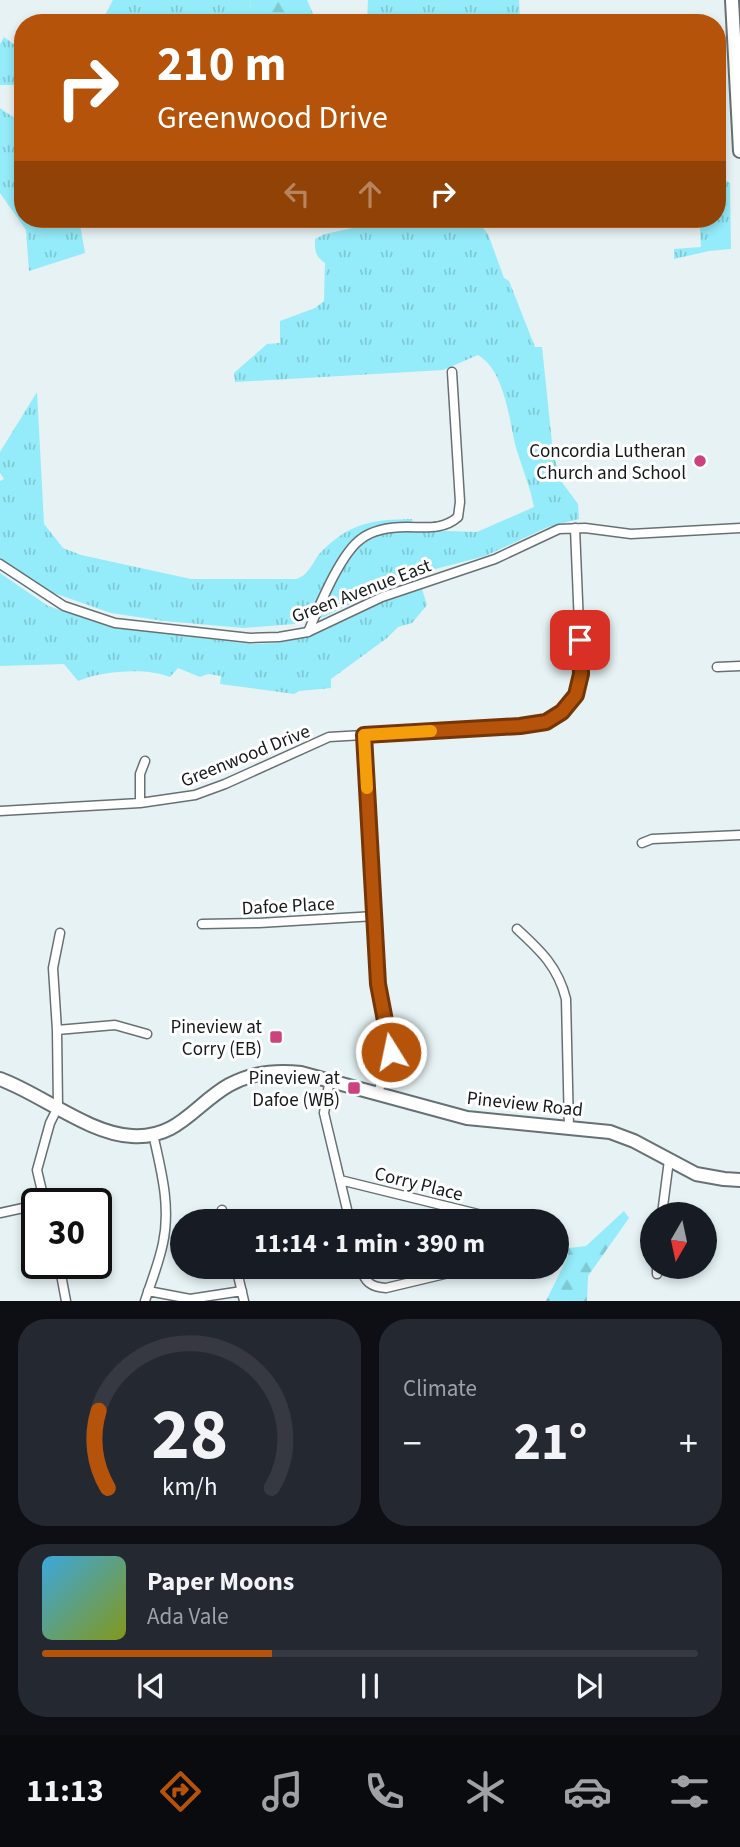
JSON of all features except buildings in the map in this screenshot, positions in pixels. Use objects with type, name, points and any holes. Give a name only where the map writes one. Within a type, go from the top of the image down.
[{"type":"street","points":[[732,0],[740,150]]},
{"type":"street","points":[[308,632],[337,571],[360,539],[390,527],[449,525],[458,517],[460,502],[452,372]]},
{"type":"street","name":"Green Avenue East","points":[[0,564],[64,606],[115,623],[250,638],[279,637],[308,632],[382,597],[495,559],[559,529],[575,528],[631,534],[740,528]]},
{"type":"street","name":"Greenwood Drive","points":[[0,811],[140,803],[195,795],[329,737],[520,726],[546,722],[562,712],[576,695],[581,674],[575,528]]},
{"type":"street","points":[[717,667],[740,666]]},
{"type":"street","points":[[364,735],[378,984],[391,1052],[378,1093]]},
{"type":"street","points":[[140,803],[140,774],[145,761]]},
{"type":"street","points":[[642,843],[652,839],[740,835]]},
{"type":"street","name":"Dafoe Place","points":[[202,923],[259,923],[375,916]]},
{"type":"street","points":[[517,929],[541,951],[561,979],[566,999],[569,1128]]},
{"type":"street","points":[[40,1188],[37,1170],[50,1123],[58,1107],[53,968],[60,933]]},
{"type":"street","points":[[57,1030],[115,1025],[147,1034]]},
{"type":"street","name":"Pineview Road","points":[[0,1079],[112,1133],[132,1136],[153,1134],[181,1124],[220,1091],[251,1076],[282,1071],[330,1079],[482,1121],[620,1135],[696,1174],[738,1180]]},
{"type":"street","points":[[330,1079],[324,1113],[347,1209]]},
{"type":"street","points":[[145,1301],[164,1241],[167,1218],[162,1175],[153,1134]]},
{"type":"street","points":[[664,1202],[669,1160]]},
{"type":"street","name":"Corry Place","points":[[340,1180],[458,1209]]},
{"type":"street","points":[[0,1213],[21,1208]]},
{"type":"street","points":[[62,1279],[66,1301]]},
{"type":"street","points":[[239,1279],[244,1301]]},
{"type":"street","points":[[366,1279],[375,1287],[386,1288],[424,1279]]},
{"type":"street","points":[[148,1291],[190,1299],[242,1292]]},
{"type":"green space","points":[[113,0],[250,0],[251,14],[106,14]]},
{"type":"green space","points":[[250,0],[307,0],[313,14],[251,14]]},
{"type":"green space","points":[[368,0],[519,0],[520,14],[367,14]]},
{"type":"green space","points":[[4,37],[14,44],[14,85],[0,85],[0,44]]},
{"type":"green space","points":[[0,108],[14,118],[14,213],[0,193]]},
{"type":"green space","points":[[726,181],[730,183],[731,249],[674,259],[674,249],[701,247],[700,228],[726,228]]},
{"type":"green space","points":[[25,228],[81,228],[85,253],[29,271]]},
{"type":"green space","points":[[353,228],[483,228],[488,234],[504,278],[509,281],[535,347],[542,347],[553,452],[561,481],[578,504],[579,519],[548,527],[485,556],[401,578],[324,617],[294,624],[244,628],[111,613],[45,590],[0,561],[0,481],[4,479],[0,473],[0,452],[37,392],[44,524],[63,548],[81,555],[191,579],[296,579],[308,571],[332,542],[342,534],[363,525],[385,520],[412,519],[414,530],[477,532],[534,507],[500,383],[487,362],[478,355],[443,370],[235,382],[234,373],[267,344],[280,343],[280,321],[315,308],[324,301],[325,263],[316,253],[315,239]]},
{"type":"green space","points":[[0,573],[48,606],[111,627],[252,644],[278,643],[314,635],[380,603],[422,589],[427,605],[412,623],[398,627],[331,679],[331,688],[299,691],[294,694],[220,684],[221,676],[208,674],[200,677],[178,668],[170,677],[149,672],[124,672],[78,681],[64,664],[0,666]]},
{"type":"green space","points":[[624,1211],[629,1218],[588,1276],[587,1301],[546,1301],[557,1279],[569,1279],[569,1248],[586,1246]]},
{"type":"slow traffic","points":[[367,788],[364,735],[431,731]]},
{"type":"place","name":"Concordia Lutheran Church and School","points":[[700,461]]},
{"type":"place","name":"Pineview at Corry (EB)","points":[[276,1037]]},
{"type":"place","name":"Pineview at Dafoe (WB)","points":[[354,1088]]},
{"type":"route","points":[[391,1052],[378,984],[364,735],[520,726],[546,722],[562,712],[576,695],[581,674],[580,640]]}]
